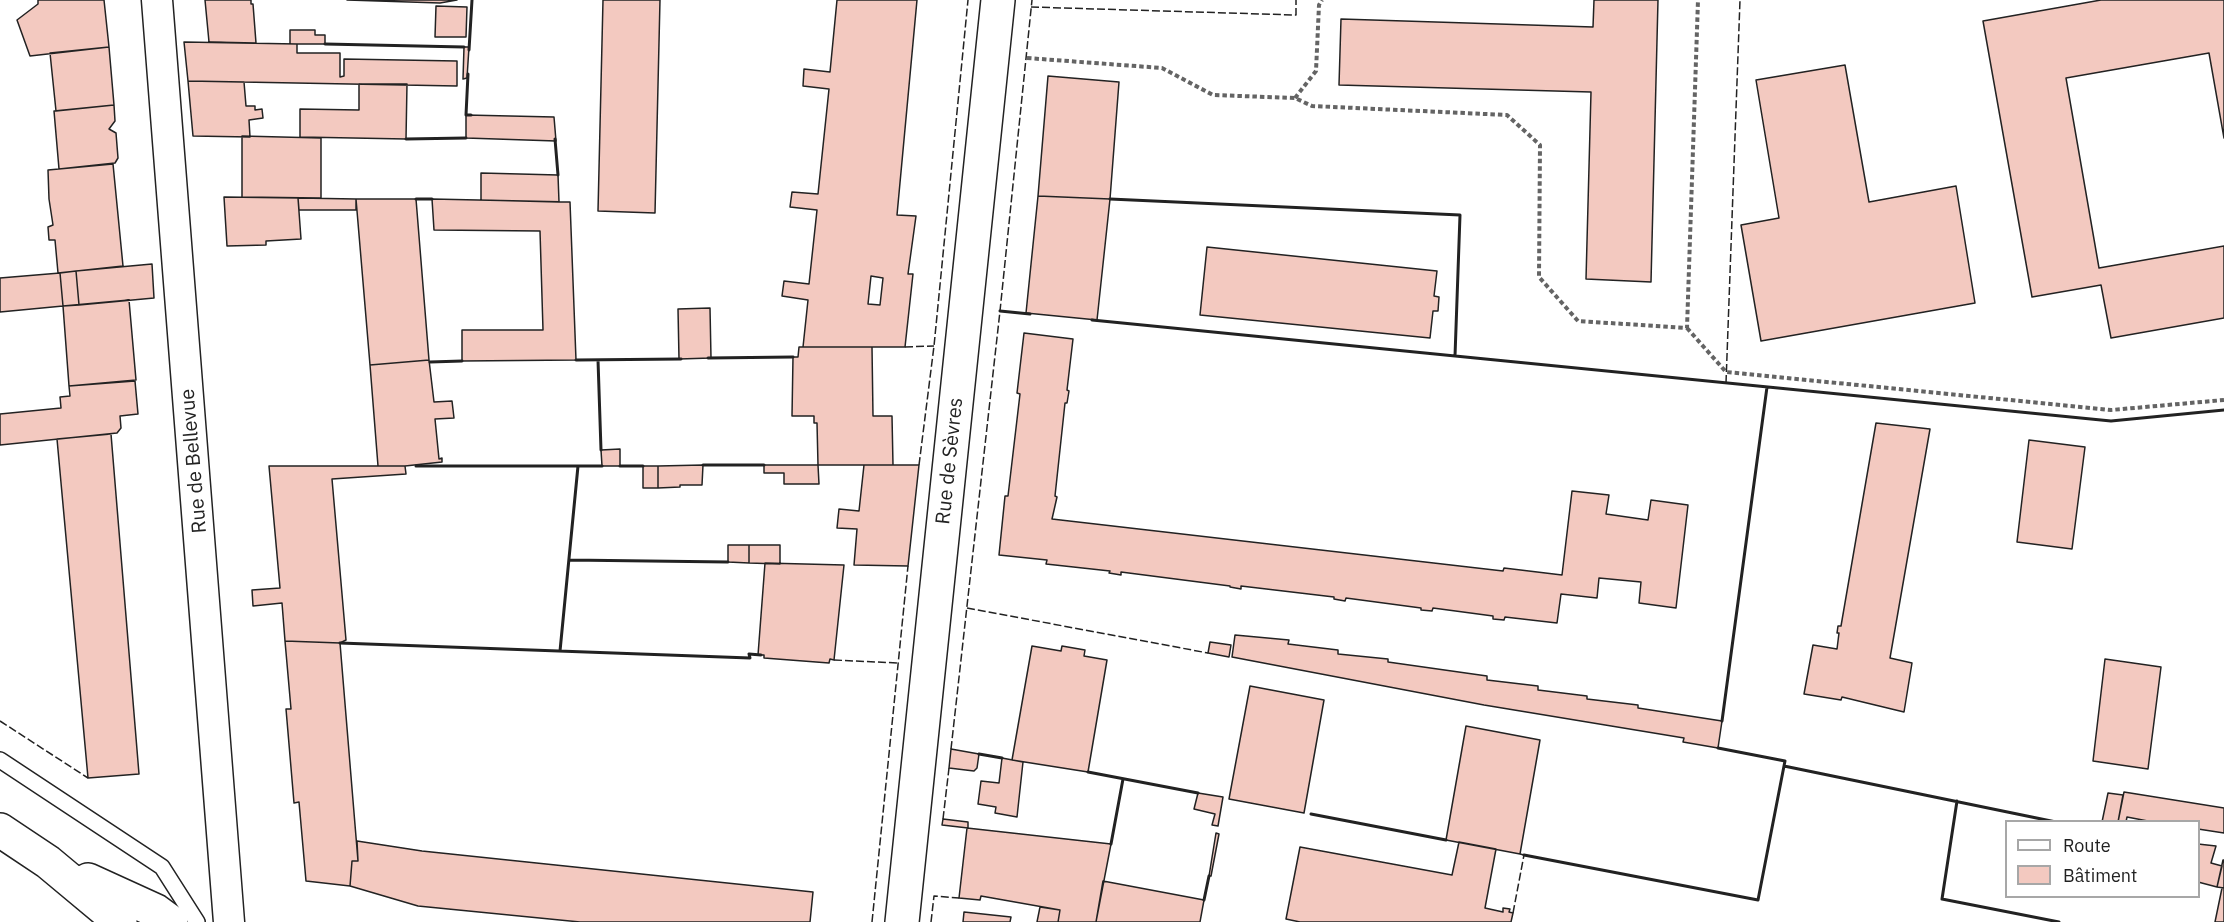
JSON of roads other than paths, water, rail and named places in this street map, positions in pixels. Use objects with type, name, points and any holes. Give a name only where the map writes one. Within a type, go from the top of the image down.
[{"type":"street","name":"Rue de Bellevue","points":[[157,0],[229,922]]},
{"type":"street","name":"Rue de Sèvres","points":[[902,922],[998,0]]},
{"type":"street","points":[[0,830],[48,862],[120,922]]},
{"type":"street","points":[[48,862],[156,912],[171,922]]},
{"type":"lane","points":[[0,760],[162,867],[197,922]]}]
